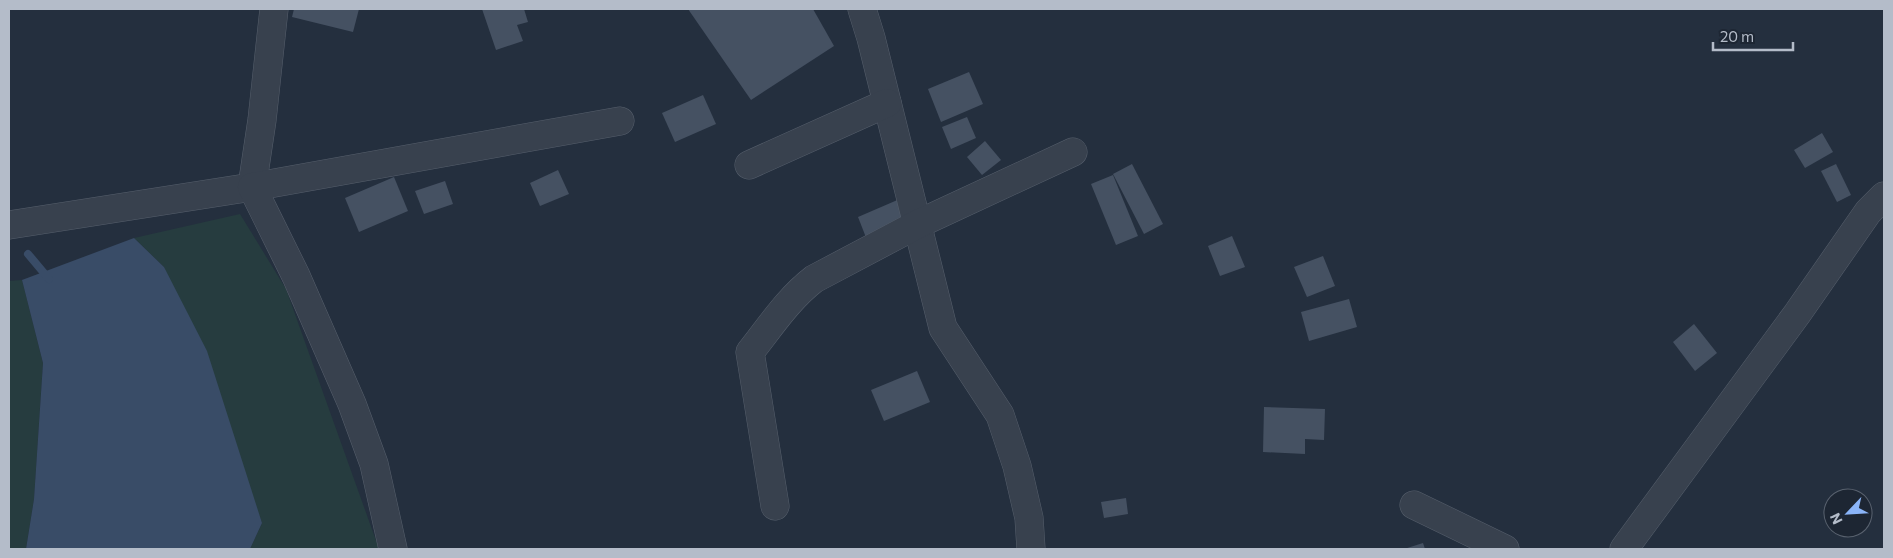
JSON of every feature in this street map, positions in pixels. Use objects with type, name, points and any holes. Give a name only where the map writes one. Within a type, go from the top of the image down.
[{"type":"street","points":[[274,9],[262,120],[252,188],[296,276],[352,404],[374,464],[393,549]]},
{"type":"street","points":[[862,9],[888,103],[943,328],[1000,415],[1017,466],[1029,518],[1030,549]]},
{"type":"street","points":[[749,165],[888,103]]},
{"type":"street","points":[[9,226],[252,188],[620,121]]},
{"type":"street","points":[[774,506],[750,352],[787,305],[814,279],[918,224],[1073,152]]},
{"type":"street","points":[[1624,549],[1797,314],[1868,212],[1884,196]]},
{"type":"street","points":[[1414,505],[1504,549]]},
{"type":"green space","points":[[240,214],[286,289],[379,549],[250,549],[262,523],[164,267],[134,238]]},
{"type":"green space","points":[[22,280],[43,363],[34,499],[26,549],[9,549],[9,281]]},
{"type":"water","points":[[134,238],[164,267],[207,351],[262,523],[250,549],[26,549],[34,499],[43,363],[22,280]]},
{"type":"building","points":[[294,9],[359,9],[353,32],[292,17]]},
{"type":"building","points":[[482,9],[524,9],[528,22],[517,25],[523,41],[496,50]]},
{"type":"building","points":[[688,9],[813,9],[834,46],[751,100]]},
{"type":"building","points":[[969,72],[983,104],[941,122],[928,89]]},
{"type":"building","points":[[703,95],[716,124],[675,142],[662,113]]},
{"type":"building","points":[[967,117],[976,138],[951,149],[942,127]]},
{"type":"building","points":[[1822,133],[1833,152],[1805,168],[1794,150]]},
{"type":"building","points":[[985,141],[1001,160],[982,175],[967,157]]},
{"type":"building","points":[[1132,164],[1163,224],[1144,234],[1113,174]]},
{"type":"building","points":[[1836,164],[1851,195],[1837,202],[1821,171]]},
{"type":"building","points":[[558,170],[569,194],[540,206],[530,183]]},
{"type":"building","points":[[1113,175],[1138,236],[1116,245],[1091,184]]},
{"type":"building","points":[[394,177],[408,211],[359,232],[345,198]]},
{"type":"building","points":[[445,181],[453,204],[424,214],[415,191]]},
{"type":"building","points":[[902,198],[911,221],[867,240],[858,217]]},
{"type":"building","points":[[1232,236],[1245,267],[1220,276],[1208,246]]},
{"type":"building","points":[[1323,256],[1335,286],[1307,297],[1294,267]]},
{"type":"building","points":[[1349,299],[1357,327],[1309,341],[1301,312]]},
{"type":"building","points":[[1694,324],[1717,353],[1695,371],[1673,342]]},
{"type":"building","points":[[917,371],[930,402],[884,421],[871,390]]},
{"type":"building","points":[[1264,407],[1325,409],[1324,440],[1305,439],[1305,454],[1263,452]]},
{"type":"building","points":[[1126,498],[1128,514],[1104,518],[1101,502]]},
{"type":"building","points":[[1423,543],[1425,549],[1404,549]]},
{"type":"waterway","points":[[28,254],[49,279]]}]
